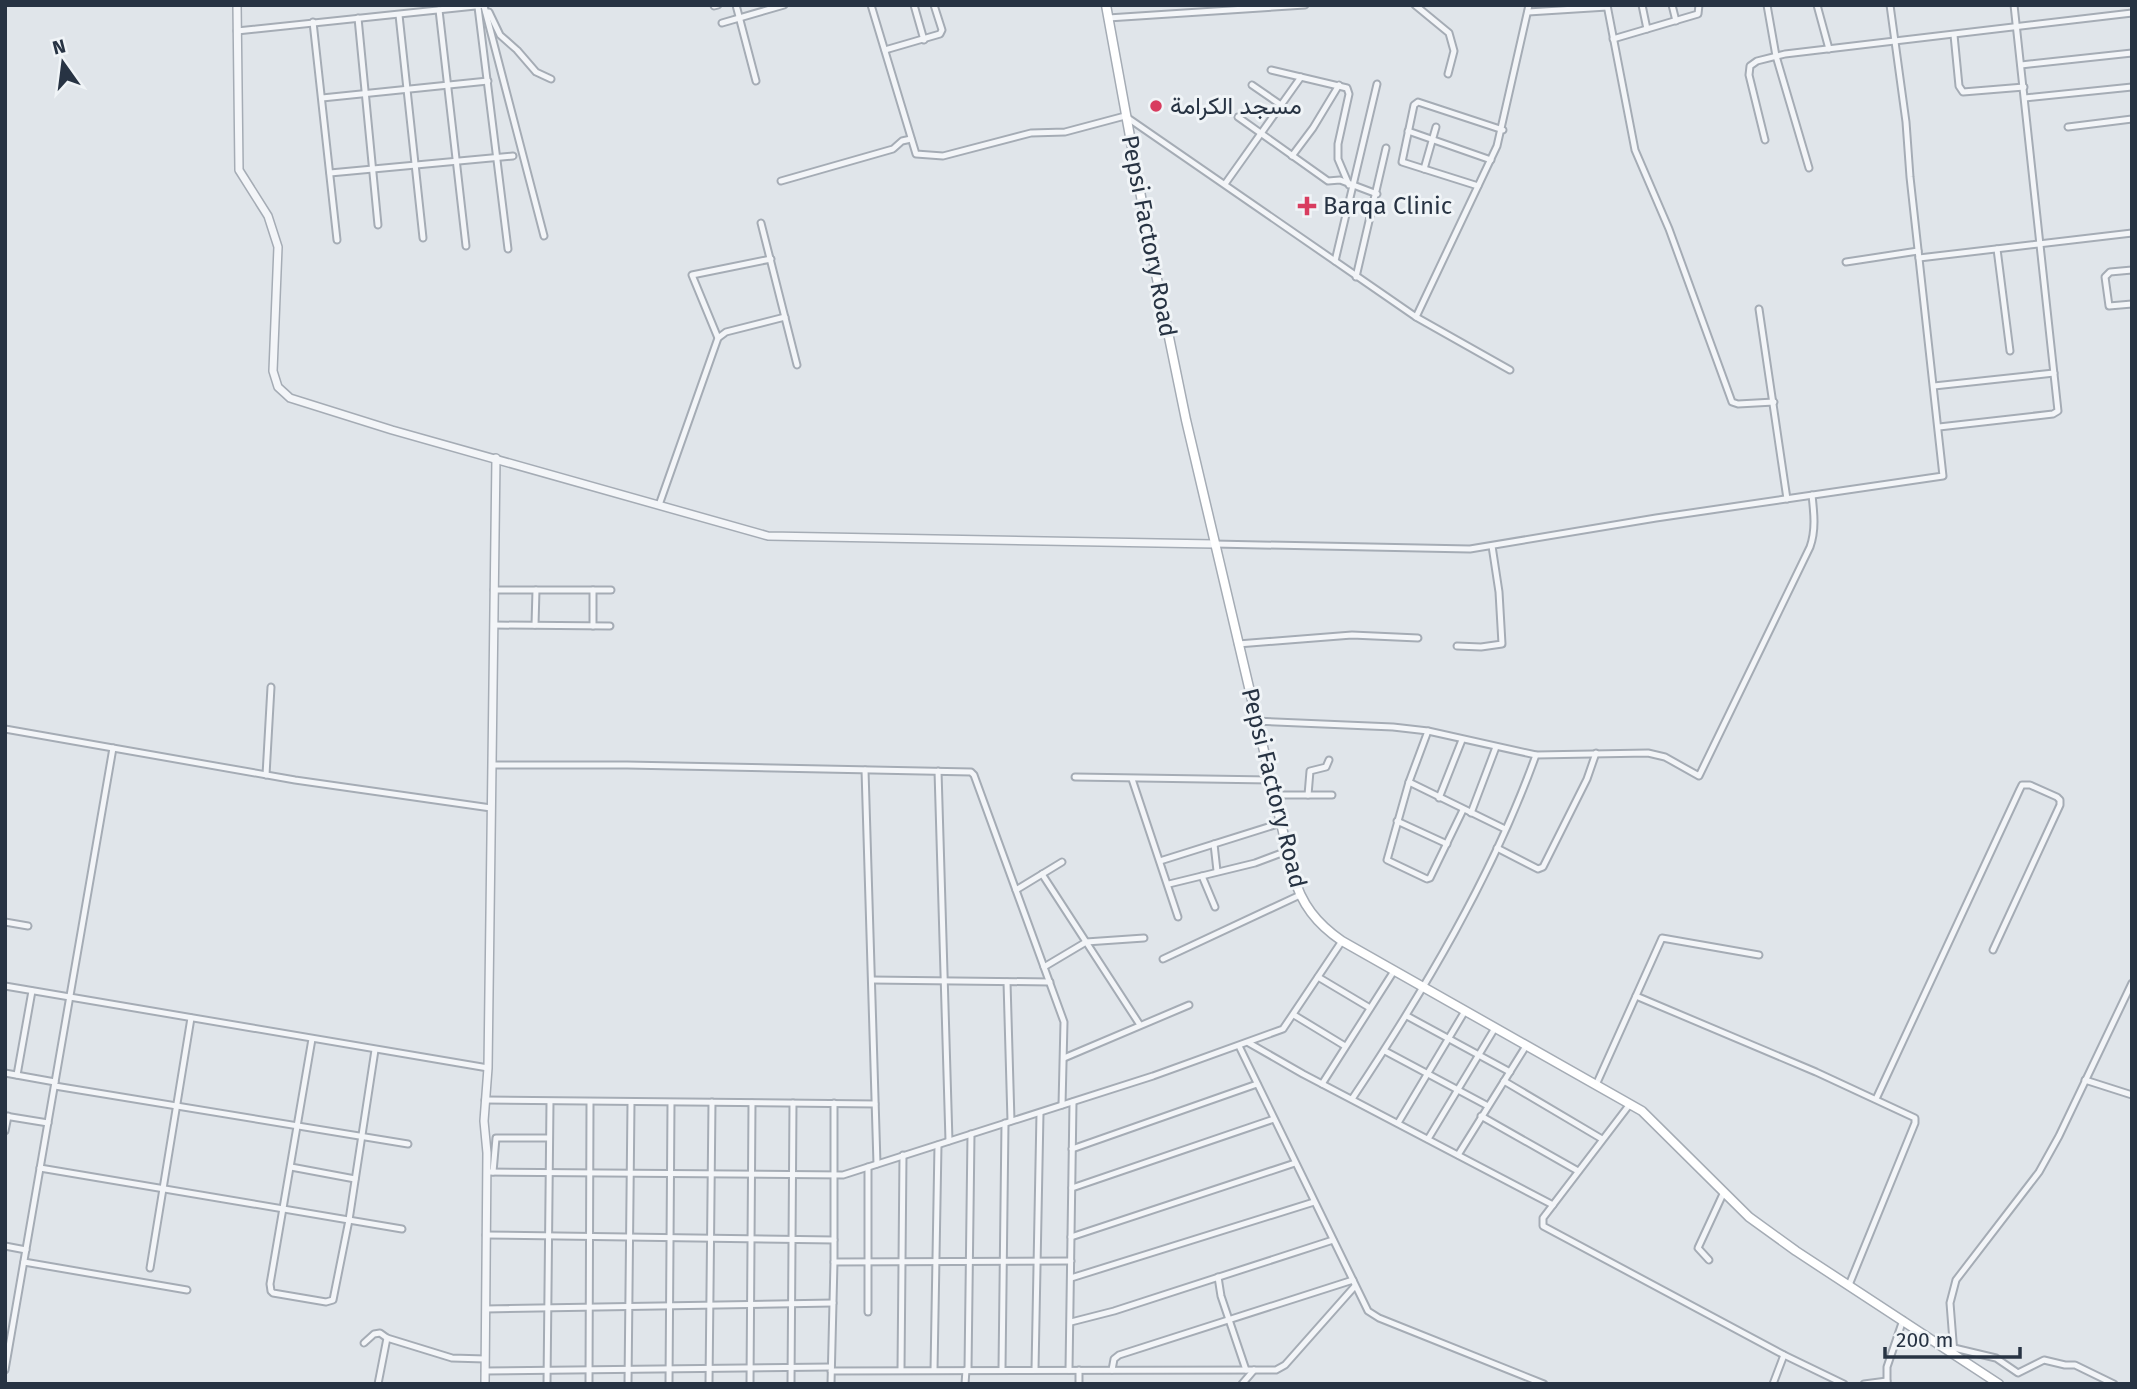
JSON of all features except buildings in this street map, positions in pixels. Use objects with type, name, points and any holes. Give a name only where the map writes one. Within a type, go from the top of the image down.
[{"type":"main road","name":"Pepsi Factory Road","points":[[1106,5],[1148,235],[1214,544],[1255,721],[1300,895],[1317,921],[1342,941],[1630,1104],[1656,1122],[1723,1194],[1758,1224],[1954,1351],[1999,1384]]},
{"type":"street","points":[[237,5],[239,170],[268,216],[277,243],[273,372],[278,387],[290,398],[392,430],[760,534],[1463,550],[1656,518],[1943,476],[1890,5]]},
{"type":"street","points":[[736,5],[756,82]]},
{"type":"street","points":[[722,23],[784,5]]},
{"type":"street","points":[[870,5],[916,154],[943,156],[1031,133],[1065,132],[1125,116],[1416,317],[1510,370]]},
{"type":"street","points":[[914,5],[924,40]]},
{"type":"street","points":[[886,50],[942,33],[934,5]]},
{"type":"street","points":[[1108,18],[1305,5]]},
{"type":"street","points":[[1415,5],[1449,33],[1454,51],[1448,74]]},
{"type":"street","points":[[1642,5],[1647,29]]},
{"type":"street","points":[[1672,5],[1676,21]]},
{"type":"street","points":[[1613,39],[1700,13],[1699,5]]},
{"type":"street","points":[[1767,5],[1776,56],[1809,168]]},
{"type":"street","points":[[1817,5],[1829,49]]},
{"type":"street","points":[[1939,427],[2056,413],[2058,407],[2014,5]]},
{"type":"street","points":[[1416,317],[1503,130],[1529,8],[1607,6],[1635,150],[1668,229],[1732,402],[1738,404],[1774,401]]},
{"type":"street","points":[[237,31],[439,10],[483,8],[489,12],[544,236]]},
{"type":"street","points":[[483,8],[496,158],[509,249]]},
{"type":"street","points":[[439,10],[466,246]]},
{"type":"street","points":[[1765,140],[1749,71],[1752,64],[1776,56],[2132,13]]},
{"type":"street","points":[[399,15],[423,238]]},
{"type":"street","points":[[358,18],[377,225]]},
{"type":"street","points":[[313,22],[337,240]]},
{"type":"street","points":[[494,34],[536,72],[551,79]]},
{"type":"street","points":[[1954,35],[1961,90],[1967,93],[2024,87]]},
{"type":"street","points":[[2021,65],[2132,53]]},
{"type":"street","points":[[1271,70],[1339,85],[1349,92],[1338,144],[1338,159],[1351,186]]},
{"type":"street","points":[[1225,184],[1301,78]]},
{"type":"street","points":[[322,98],[488,81]]},
{"type":"street","points":[[1335,261],[1377,84]]},
{"type":"street","points":[[1252,85],[1282,105]]},
{"type":"street","points":[[1292,156],[1339,85]]},
{"type":"street","points":[[2025,98],[2132,87]]},
{"type":"street","points":[[1478,186],[1401,160],[1414,105],[1418,102],[1503,130]]},
{"type":"street","points":[[1238,117],[1328,181],[1340,180],[1377,194]]},
{"type":"street","points":[[2068,127],[2132,120]]},
{"type":"street","points":[[1424,169],[1436,127]]},
{"type":"street","points":[[1408,131],[1491,160]]},
{"type":"street","points":[[781,181],[894,149],[902,141],[911,139]]},
{"type":"street","points":[[1356,277],[1386,148]]},
{"type":"street","points":[[330,173],[513,156]]},
{"type":"street","points":[[761,223],[797,365]]},
{"type":"street","points":[[1846,261],[1997,249],[2132,233]]},
{"type":"street","points":[[1997,249],[2010,351]]},
{"type":"street","points":[[718,338],[692,275],[771,258]]},
{"type":"street","points":[[2132,270],[2110,272],[2105,277],[2109,306],[2132,304]]},
{"type":"street","points":[[1759,309],[1787,499]]},
{"type":"street","points":[[659,505],[718,338],[726,332],[785,317]]},
{"type":"street","points":[[1934,386],[2054,373]]},
{"type":"street","points":[[490,1172],[484,1121],[488,1069],[496,458]]},
{"type":"street","points":[[1255,721],[1428,731],[1536,755],[1632,752],[1665,757],[1699,776],[1810,547],[1814,536],[1812,495]]},
{"type":"street","points":[[1457,646],[1499,646],[1503,641],[1492,546]]},
{"type":"street","points":[[494,590],[611,590]]},
{"type":"street","points":[[536,590],[536,625]]},
{"type":"street","points":[[593,590],[593,626]]},
{"type":"street","points":[[494,625],[610,626]]},
{"type":"street","points":[[1238,644],[1352,635],[1418,638]]},
{"type":"street","points":[[266,775],[271,687]]},
{"type":"street","points":[[5,729],[266,775],[491,808]]},
{"type":"street","points":[[1428,731],[1397,821],[1387,857],[1389,862],[1430,878],[1463,810]]},
{"type":"street","points":[[1439,798],[1462,740]]},
{"type":"street","points":[[1471,813],[1496,747]]},
{"type":"street","points":[[5,1370],[113,748]]},
{"type":"street","points":[[1497,848],[1538,869],[1543,867],[1587,779],[1596,753]]},
{"type":"street","points":[[1352,1099],[1407,1016],[1467,909],[1497,848],[1536,755]]},
{"type":"street","points":[[1308,795],[1310,771],[1327,766],[1329,760]]},
{"type":"street","points":[[492,765],[973,773],[1063,1022],[1062,1105]]},
{"type":"street","points":[[866,770],[877,1164]]},
{"type":"street","points":[[938,771],[949,1141]]},
{"type":"street","points":[[1076,778],[1270,780]]},
{"type":"street","points":[[1132,779],[1178,917]]},
{"type":"street","points":[[1409,782],[1505,830]]},
{"type":"street","points":[[1876,1099],[2020,789],[2026,784],[2058,798],[2060,805],[1993,950]]},
{"type":"street","points":[[1274,794],[1332,795]]},
{"type":"street","points":[[1397,821],[1447,844]]},
{"type":"street","points":[[1160,861],[1281,823]]},
{"type":"street","points":[[1214,844],[1217,871]]},
{"type":"street","points":[[1169,884],[1255,863],[1287,851]]},
{"type":"street","points":[[1016,890],[1062,862]]},
{"type":"street","points":[[1042,874],[1140,1025]]},
{"type":"street","points":[[1202,876],[1214,907]]},
{"type":"street","points":[[1163,959],[1300,895]]},
{"type":"street","points":[[5,922],[27,926]]},
{"type":"street","points":[[1045,967],[1086,942],[1144,938]]},
{"type":"street","points":[[1596,1085],[1662,939],[1759,955]]},
{"type":"street","points":[[490,1172],[833,1176],[868,1167],[1040,1113],[1283,1029],[1342,941]]},
{"type":"street","points":[[1322,1084],[1394,971]]},
{"type":"street","points":[[1318,977],[1370,1008]]},
{"type":"street","points":[[872,980],[1050,982]]},
{"type":"street","points":[[1002,1369],[1008,1123],[1007,982]]},
{"type":"street","points":[[2114,1384],[2075,1365],[2044,1360],[2018,1373],[1996,1358],[1954,1351],[1951,1303],[1956,1280],[2034,1179],[2059,1136],[2132,983]]},
{"type":"street","points":[[5,986],[488,1069]]},
{"type":"street","points":[[17,1075],[32,991]]},
{"type":"street","points":[[1636,996],[1913,1115],[1915,1123],[1849,1285]]},
{"type":"street","points":[[1064,1058],[1189,1005]]},
{"type":"street","points":[[1398,1123],[1465,1011]]},
{"type":"street","points":[[1294,1015],[1345,1046]]},
{"type":"street","points":[[1407,1016],[1510,1072]]},
{"type":"street","points":[[150,1268],[191,1018]]},
{"type":"street","points":[[1429,1139],[1495,1028]]},
{"type":"street","points":[[312,1039],[271,1291],[326,1302],[333,1300],[349,1220],[375,1050]]},
{"type":"street","points":[[1249,1042],[1322,1084],[1553,1205]]},
{"type":"street","points":[[1239,1046],[1368,1311],[1379,1318],[1544,1384]]},
{"type":"street","points":[[1458,1155],[1526,1046]]},
{"type":"street","points":[[1385,1051],[1488,1106]]},
{"type":"street","points":[[5,1073],[178,1106],[408,1144]]},
{"type":"street","points":[[2085,1080],[2132,1095]]},
{"type":"street","points":[[1504,1082],[1602,1139]]},
{"type":"street","points":[[1072,1149],[1257,1084]]},
{"type":"street","points":[[485,1100],[875,1104]]},
{"type":"street","points":[[547,1384],[550,1102]]},
{"type":"street","points":[[589,1384],[590,1102]]},
{"type":"street","points":[[709,1384],[712,1102]]},
{"type":"street","points":[[1069,1370],[1073,1102]]},
{"type":"street","points":[[628,1384],[631,1103]]},
{"type":"street","points":[[669,1384],[671,1103]]},
{"type":"street","points":[[750,1384],[752,1103]]},
{"type":"street","points":[[791,1384],[793,1103]]},
{"type":"street","points":[[831,1384],[834,1103]]},
{"type":"street","points":[[1630,1104],[1553,1205],[1542,1222],[1547,1229],[1830,1381],[1844,1384]]},
{"type":"street","points":[[1035,1370],[1040,1113]]},
{"type":"street","points":[[5,1131],[6,1116],[48,1123]]},
{"type":"street","points":[[1481,1116],[1578,1171]]},
{"type":"street","points":[[1072,1188],[1274,1119]]},
{"type":"street","points":[[965,1384],[971,1134]]},
{"type":"street","points":[[485,1384],[486,1235],[490,1172],[496,1138],[549,1138]]},
{"type":"street","points":[[934,1370],[938,1145]]},
{"type":"street","points":[[901,1370],[903,1156]]},
{"type":"street","points":[[1071,1237],[1296,1163]]},
{"type":"street","points":[[291,1167],[355,1179]]},
{"type":"street","points":[[868,1167],[868,1312]]},
{"type":"street","points":[[40,1168],[402,1228]]},
{"type":"street","points":[[1709,1260],[1698,1248],[1723,1194]]},
{"type":"street","points":[[1071,1278],[1314,1202]]},
{"type":"street","points":[[486,1235],[834,1240]]},
{"type":"street","points":[[1071,1322],[1114,1311],[1333,1240]]},
{"type":"street","points":[[5,1246],[26,1250]]},
{"type":"street","points":[[834,1262],[1071,1261]]},
{"type":"street","points":[[24,1262],[187,1290]]},
{"type":"street","points":[[1218,1277],[1220,1292],[1245,1370]]},
{"type":"street","points":[[1112,1370],[1117,1356],[1354,1283]]},
{"type":"street","points":[[485,1371],[791,1367],[901,1370],[1272,1370],[1283,1367],[1354,1283]]},
{"type":"street","points":[[486,1309],[833,1303]]},
{"type":"street","points":[[1864,1384],[1887,1382],[1887,1367],[1903,1320]]},
{"type":"street","points":[[364,1343],[377,1333],[438,1355],[485,1359]]},
{"type":"street","points":[[378,1384],[387,1338]]},
{"type":"street","points":[[1773,1384],[1784,1355]]},
{"type":"street","points":[[1079,1370],[1079,1384]]},
{"type":"street","points":[[1242,1384],[1254,1370]]},
{"type":"place","name":"مسجد الكرامة","points":[[1156,106]]},
{"type":"place","name":"Barqa Clinic","points":[[1307,206]]}]
